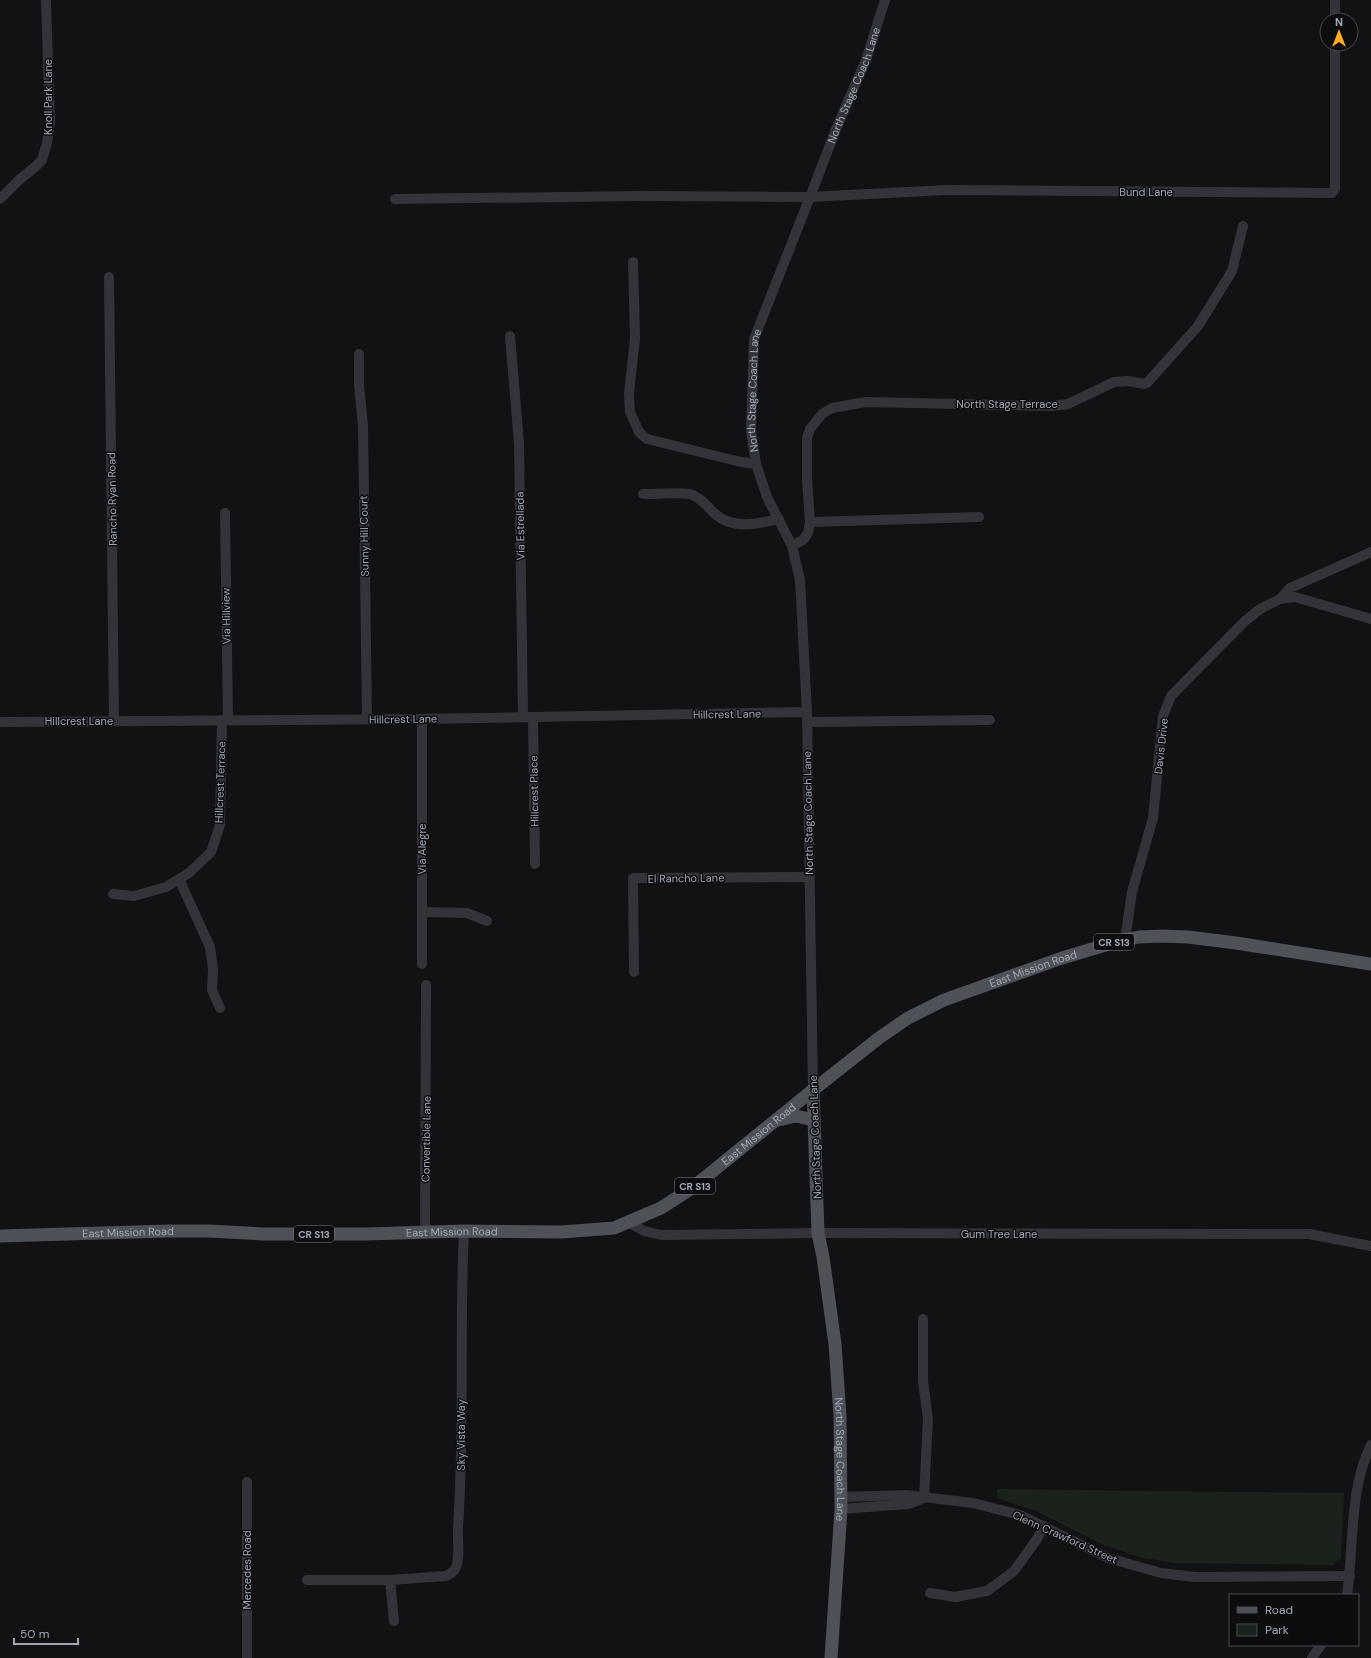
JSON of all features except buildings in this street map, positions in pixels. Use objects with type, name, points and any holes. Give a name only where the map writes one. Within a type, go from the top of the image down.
[{"type":"main road","name":"East Mission Road","points":[[0,1236],[168,1231],[209,1231],[263,1234],[367,1234],[464,1231],[562,1232],[614,1228],[661,1208],[692,1188],[879,1038],[908,1018],[944,1000],[1062,958],[1125,940],[1161,936],[1188,937],[1236,943],[1371,964]]},
{"type":"main road","name":"North Stage Coach Lane","points":[[813,1090],[818,1233],[823,1257],[835,1344],[840,1416],[841,1503],[831,1658]]},
{"type":"main road","points":[[776,1120],[796,1116],[814,1120]]},
{"type":"street","name":"Knoll Park Lane","points":[[0,199],[42,160],[47,143],[50,122],[46,0]]},
{"type":"street","name":"North Stage Coach Lane","points":[[813,1090],[807,717],[800,580],[792,546],[767,497],[756,464],[751,431],[754,340],[836,129],[866,60],[885,0]]},
{"type":"street","points":[[1335,0],[1335,12]]},
{"type":"street","name":"Bund Lane","points":[[810,198],[946,190],[1332,193],[1335,189],[1335,52]]},
{"type":"street","points":[[396,199],[644,196],[810,198]]},
{"type":"street","name":"North Stage Terrace","points":[[792,546],[803,540],[808,533],[810,522],[807,479],[807,438],[810,429],[822,414],[832,408],[866,402],[1052,406],[1068,404],[1114,382],[1128,381],[1144,384],[1147,383],[1198,326],[1232,271],[1244,226]]},
{"type":"street","points":[[633,262],[635,338],[629,394],[630,412],[639,432],[647,439],[741,462],[756,464]]},
{"type":"street","name":"Rancho Ryan Road","points":[[109,277],[114,721]]},
{"type":"street","name":"Via Estrellada","points":[[510,336],[519,443],[528,717]]},
{"type":"street","name":"Sunny Hill Court","points":[[359,354],[359,385],[363,426],[366,719]]},
{"type":"street","points":[[643,494],[689,494],[703,501],[727,523],[764,523],[779,519]]},
{"type":"street","name":"Via Hillview","points":[[225,513],[225,720]]},
{"type":"street","points":[[810,522],[979,517]]},
{"type":"street","name":"Davis Drive","points":[[1125,940],[1132,892],[1154,818],[1163,716],[1171,696],[1245,620],[1260,609],[1280,598],[1290,588],[1371,552]]},
{"type":"street","name":"Davis Drive","points":[[1280,598],[1295,597],[1371,619]]},
{"type":"street","name":"Hillcrest Lane","points":[[0,722],[528,717],[807,717],[990,720]]},
{"type":"street","name":"Hillcrest Place","points":[[528,717],[535,864]]},
{"type":"street","name":"Via Alegre","points":[[422,719],[422,964]]},
{"type":"street","name":"Hillcrest Terrace","points":[[113,894],[134,896],[166,887],[189,873],[211,852],[220,825],[225,720]]},
{"type":"street","name":"El Rancho Lane","points":[[634,972],[633,878],[809,877]]},
{"type":"street","points":[[179,879],[210,947],[213,969],[212,990],[220,1008]]},
{"type":"street","points":[[422,912],[467,913],[487,921]]},
{"type":"street","name":"Convertible Lane","points":[[425,1233],[427,1045],[426,985]]},
{"type":"street","name":"Gum Tree Lane","points":[[628,1222],[644,1231],[661,1235],[818,1233],[1309,1234],[1371,1246]]},
{"type":"street","name":"Sky Vista Way","points":[[307,1580],[390,1580],[446,1576],[456,1569],[460,1490],[462,1276],[464,1231]]},
{"type":"street","points":[[923,1320],[923,1381],[928,1419],[924,1498]]},
{"type":"street","points":[[1348,1594],[1357,1493],[1366,1455],[1371,1445]]},
{"type":"street","name":"Mercedes Road","points":[[247,1482],[247,1658]]},
{"type":"street","name":"Clenn Crawford Street","points":[[841,1503],[908,1504],[924,1498],[973,1503],[1020,1515],[1108,1558],[1161,1573],[1195,1576],[1350,1576]]},
{"type":"street","points":[[930,1593],[956,1597],[987,1591],[1014,1571],[1037,1540],[1044,1526]]},
{"type":"street","points":[[390,1580],[394,1621]]},
{"type":"street","points":[[1312,1658],[1320,1646]]},
{"type":"green space","points":[[997,1489],[1344,1493],[1341,1558],[1333,1565],[1175,1563],[1138,1557],[1104,1545],[1036,1511],[997,1498]]}]
